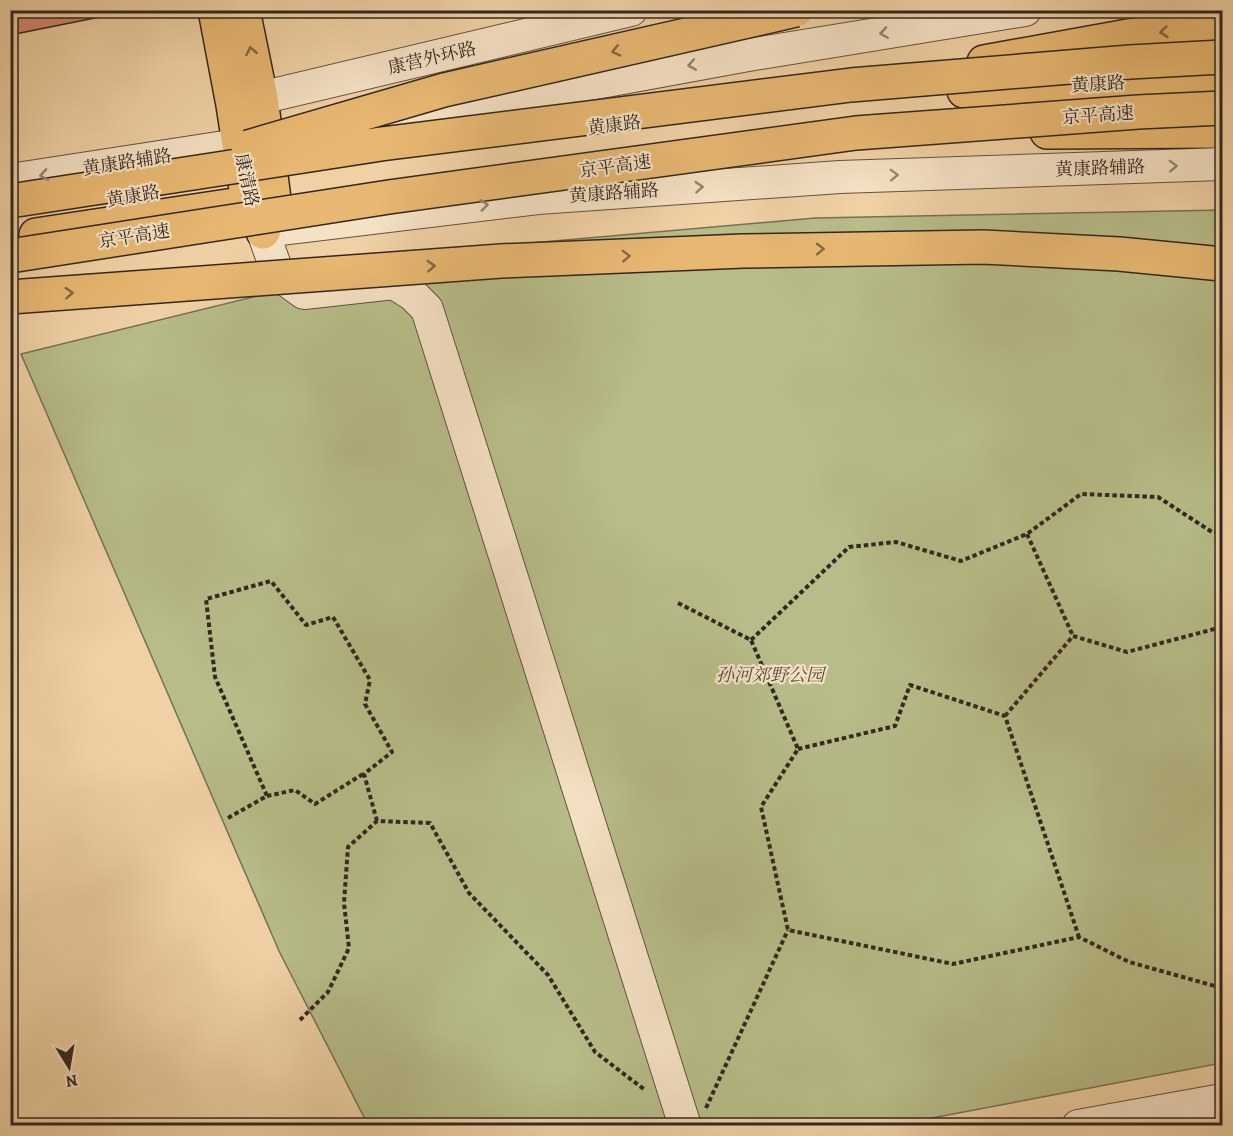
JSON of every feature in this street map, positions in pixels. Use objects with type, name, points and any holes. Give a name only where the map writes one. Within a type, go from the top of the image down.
[{"type":"main road","name":"康清路","points":[[215,10],[247,101]]},
{"type":"main road","name":"康清路","points":[[243,10],[247,101],[260,188],[263,231]]},
{"type":"main road","points":[[130,182],[444,90],[796,10]]},
{"type":"main road","points":[[851,86],[1128,36],[1222,26]]},
{"type":"main road","points":[[10,201],[381,144],[851,86],[1130,62],[1222,57]]},
{"type":"main road","name":"黄康路","points":[[10,239],[472,142],[838,98],[1222,77]]},
{"type":"main road","name":"黄康路","points":[[10,216],[260,188],[557,159],[840,123],[1222,101]]},
{"type":"main road","name":"京平高速","points":[[10,256],[389,197],[856,133],[1222,108]]},
{"type":"main road","points":[[856,133],[1222,131]]},
{"type":"main road","points":[[10,297],[501,261],[742,251],[983,247],[1119,254],[1222,264]]},
{"type":"street","name":"康营外环路","points":[[247,101],[631,10]]},
{"type":"street","name":"黄康路辅路","points":[[10,180],[334,131],[748,55],[1025,10]]},
{"type":"street","points":[[487,103],[642,122]]},
{"type":"street","name":"黄康路辅路","points":[[10,272],[263,231],[549,197],[840,177],[1222,164]]},
{"type":"street","points":[[263,231],[278,274],[304,293],[394,283],[413,295],[427,309],[683,1118]]},
{"type":"street","points":[[1077,1125],[1222,1100]]},
{"type":"path","points":[[751,640],[849,547],[896,542],[961,561],[1026,534],[1081,494],[1158,497],[1212,532],[1222,532]]},
{"type":"path","points":[[1026,534],[1073,636],[1127,652],[1222,627]]},
{"type":"path","points":[[267,796],[215,677],[206,599],[271,581],[306,625],[333,617],[370,680],[365,704],[392,752],[364,774],[377,821]]},
{"type":"path","points":[[678,603],[751,640],[798,749]]},
{"type":"path","points":[[1005,716],[1073,636]]},
{"type":"path","points":[[300,1020],[328,992],[349,948],[344,903],[348,847],[377,821],[430,823],[469,893],[548,975],[595,1052],[683,1118],[706,1108],[788,930],[761,807],[798,749],[895,726],[910,685],[1005,716]]},
{"type":"path","points":[[1005,716],[1079,937]]},
{"type":"path","points":[[228,818],[267,796],[295,790],[315,804],[363,774]]},
{"type":"path","points":[[788,930],[953,964],[1079,937],[1129,962],[1222,988]]},
{"type":"green space","name":"孙河郊野公园","points":[[1222,210],[1222,1063],[895,1125],[368,1125],[279,951],[21,354],[440,251],[815,218]]},
{"type":"building","points":[[10,10],[119,10],[120,13],[10,35]]}]
